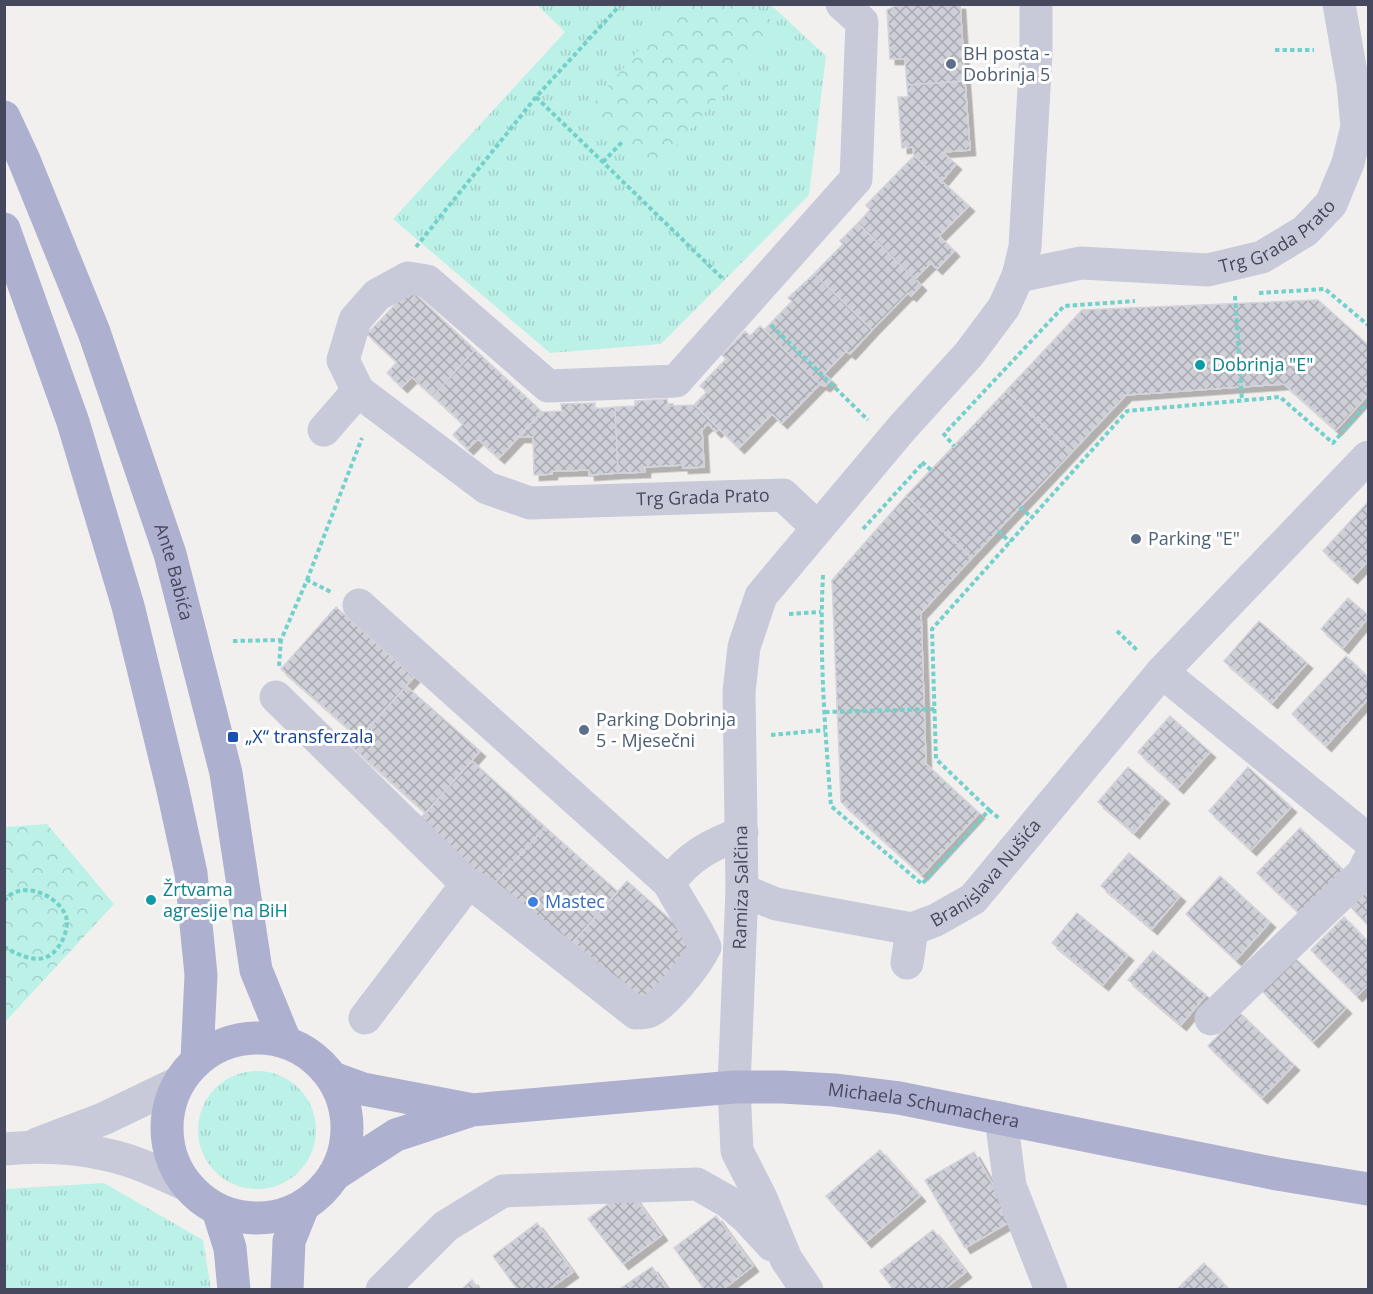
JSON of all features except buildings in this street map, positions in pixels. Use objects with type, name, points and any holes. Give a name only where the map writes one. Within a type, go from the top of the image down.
[{"type":"main road","name":"Ante Babića","points":[[4,117],[24,160],[94,332],[170,555],[226,773],[256,970],[285,1041]]},
{"type":"main road","points":[[4,229],[79,443],[128,606],[191,873],[201,975],[187,1071],[168,1108],[166,1135],[172,1162],[187,1185],[201,1200],[218,1210],[247,1218],[276,1216],[303,1206],[321,1193],[334,1176],[345,1152],[348,1126],[344,1101],[333,1078],[313,1056],[285,1041],[255,1037],[224,1043],[187,1071]]},
{"type":"main road","points":[[333,1078],[363,1089],[472,1110]]},
{"type":"main road","name":"Michaela Schumachera","points":[[472,1110],[734,1087],[834,1090],[898,1098],[1277,1174],[1368,1189]]},
{"type":"main road","points":[[334,1176],[396,1135],[472,1110]]},
{"type":"main road","points":[[287,1290],[289,1241],[303,1206]]},
{"type":"main road","points":[[218,1210],[230,1248],[234,1290]]},
{"type":"street","points":[[324,430],[358,391],[343,360],[355,320],[377,295],[408,278],[427,281],[548,386],[676,381],[856,179],[861,22],[842,4]]},
{"type":"street","points":[[818,528],[902,428],[969,354],[1004,307],[1018,276],[1026,237],[1036,54],[1036,4]]},
{"type":"street","name":"Trg Grada Prato","points":[[1018,276],[1081,263],[1208,270],[1262,257],[1305,231],[1331,204],[1348,163],[1357,127],[1353,84],[1340,4]]},
{"type":"street","name":"Trg Grada Prato","points":[[358,391],[487,488],[530,502],[783,495],[818,528]]},
{"type":"street","name":"Branislava Nušića","points":[[742,890],[776,904],[912,929],[936,920],[973,899],[1162,672],[1368,457]]},
{"type":"street","name":"Ramiza Salčina","points":[[786,1259],[737,1151],[734,1087],[742,890],[739,692],[744,646],[761,596],[818,528]]},
{"type":"street","points":[[276,697],[467,884],[481,891],[636,1013],[649,1012],[660,1003],[697,962],[705,946],[669,883],[359,605]]},
{"type":"street","points":[[1162,672],[1368,840]]},
{"type":"street","points":[[669,883],[694,856],[741,833]]},
{"type":"street","points":[[1211,1019],[1363,873],[1368,862]]},
{"type":"street","points":[[365,1018],[467,884]]},
{"type":"street","points":[[907,963],[912,929]]},
{"type":"street","points":[[17,1148],[103,1119],[187,1071]]},
{"type":"street","points":[[1001,1118],[1010,1186],[1051,1290]]},
{"type":"street","points":[[17,1148],[104,1154],[144,1166],[187,1185]]},
{"type":"street","name":"Ramiza Salčina","points":[[382,1290],[446,1226],[503,1191],[697,1184],[727,1201],[747,1218],[786,1259],[807,1290]]},
{"type":"path","points":[[408,278],[410,254],[536,97],[621,4]]},
{"type":"path","points":[[1275,50],[1316,50]]},
{"type":"path","points":[[536,97],[873,425]]},
{"type":"path","points":[[603,162],[623,141]]},
{"type":"path","points":[[1258,293],[1325,289],[1368,325]]},
{"type":"path","points":[[1224,296],[1247,294]]},
{"type":"path","points":[[1235,295],[1242,401]]},
{"type":"path","points":[[943,435],[1064,306],[1147,300]]},
{"type":"path","points":[[830,567],[823,575],[821,612],[825,730],[831,806],[922,884],[989,810],[936,759],[933,629],[1127,411],[1280,397],[1333,443],[1368,402]]},
{"type":"path","points":[[233,641],[282,640],[365,431]]},
{"type":"path","points":[[859,534],[923,463]]},
{"type":"path","points":[[1020,507],[1031,517]]},
{"type":"path","points":[[998,531],[1010,542]]},
{"type":"path","points":[[307,580],[359,605]]},
{"type":"path","points":[[779,615],[821,612]]},
{"type":"path","points":[[825,712],[935,709]]},
{"type":"path","points":[[769,735],[825,730]]},
{"type":"path","points":[[4,901],[25,889],[41,892],[56,903],[66,917],[66,932],[59,948],[46,958],[30,959],[4,947]]},
{"type":"green space","points":[[537,5],[771,5],[826,56],[809,195],[661,344],[550,353],[393,219],[565,32]]},
{"type":"green space","points":[[677,5],[753,5],[779,27],[656,169],[588,110]]},
{"type":"green space","points":[[47,824],[114,904],[5,1022],[5,827]]},
{"type":"green space","points":[[257,1071],[280,1075],[299,1088],[312,1107],[316,1130],[312,1153],[299,1172],[280,1185],[257,1189],[234,1185],[215,1172],[202,1153],[198,1130],[202,1107],[215,1088],[234,1075]]},
{"type":"green space","points":[[104,1183],[203,1240],[211,1289],[5,1289],[5,1189]]},
{"type":"place","name":"BH posta - Dobrinja 5","points":[[951,64]]},
{"type":"place","name":"Dobrinja \"E\"","points":[[1200,365]]},
{"type":"place","name":"Parking \"E\"","points":[[1136,539]]},
{"type":"place","name":"Parking Dobrinja 5 - Mjesečni","points":[[584,730]]},
{"type":"place","name":"„X“ transferzala","points":[[233,737]]},
{"type":"place","name":"Žrtvama agresije na BiH","points":[[151,900]]},
{"type":"place","name":"Mastec","points":[[533,902]]}]
